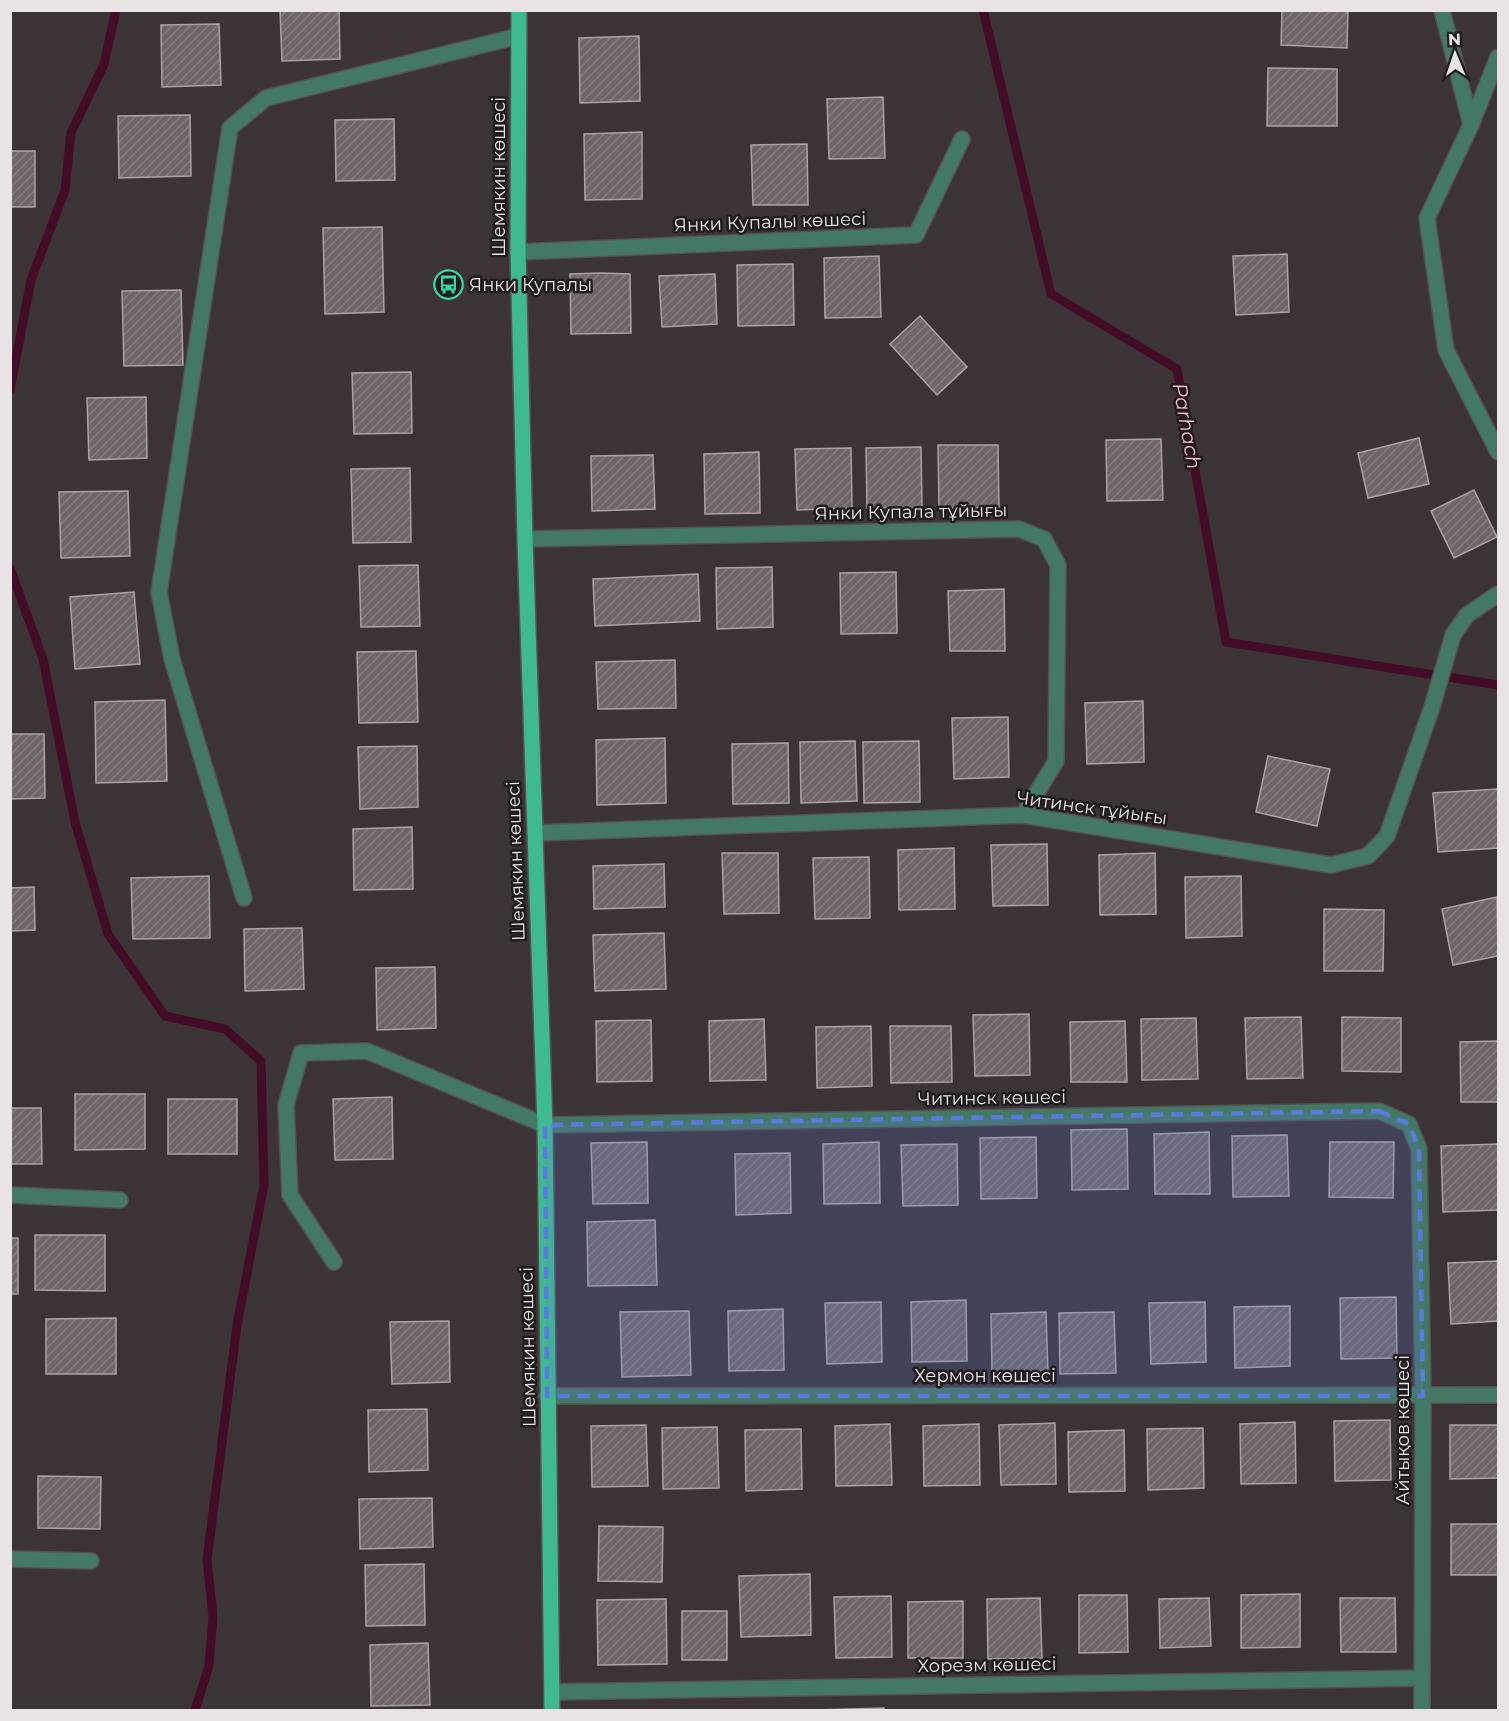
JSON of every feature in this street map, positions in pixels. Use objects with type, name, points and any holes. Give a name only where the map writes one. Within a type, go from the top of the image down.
[{"type":"main road","name":"Шемякин көшесі","points":[[519,10],[518,252],[525,539],[545,1125],[552,1710]]},
{"type":"street","points":[[1442,10],[1471,124]]},
{"type":"street","points":[[244,898],[172,659],[159,592],[230,128],[266,98],[519,36]]},
{"type":"street","points":[[1498,57],[1471,124],[1427,218],[1446,350],[1498,452]]},
{"type":"street","name":"Янки Купалы көшесі","points":[[518,252],[916,235],[962,139]]},
{"type":"street","name":"Янки Купала тұйығы","points":[[525,539],[1019,529],[1044,539],[1058,565],[1056,761],[1023,815]]},
{"type":"street","name":"Читинск тұйығы","points":[[535,833],[1023,815],[1331,865],[1368,856],[1387,836],[1432,707],[1453,635],[1467,615],[1498,594]]},
{"type":"street","points":[[334,1262],[290,1195],[286,1105],[301,1053],[367,1051],[545,1125]]},
{"type":"street","name":"Читинск көшесі","points":[[545,1125],[1379,1111],[1409,1124],[1419,1149]]},
{"type":"street","name":"Айтықов көшесі","points":[[1419,1149],[1423,1395],[1422,1710]]},
{"type":"street","points":[[10,1195],[120,1200]]},
{"type":"street","name":"Хермон көшесі","points":[[548,1396],[1498,1395]]},
{"type":"street","points":[[10,1559],[91,1561]]},
{"type":"street","name":"Хорезм көшесі","points":[[552,1692],[1422,1678]]},
{"type":"highlighted area","points":[[1379,1111],[1409,1124],[1419,1149],[1423,1396],[547,1396],[545,1125]]},
{"type":"building","points":[[280,10],[339,10],[340,59],[282,61]]},
{"type":"building","points":[[1282,10],[1348,10],[1347,48],[1281,45]]},
{"type":"building","points":[[219,24],[221,85],[162,87],[161,25]]},
{"type":"building","points":[[639,36],[640,101],[580,103],[579,38]]},
{"type":"building","points":[[1268,68],[1337,69],[1337,126],[1267,126]]},
{"type":"building","points":[[883,97],[885,158],[829,159],[827,99]]},
{"type":"building","points":[[190,115],[191,176],[119,178],[118,116]]},
{"type":"building","points":[[394,119],[395,180],[336,181],[335,120]]},
{"type":"building","points":[[642,132],[642,199],[585,200],[584,134]]},
{"type":"building","points":[[807,144],[808,205],[753,205],[751,145]]},
{"type":"building","points":[[10,151],[35,151],[35,207],[10,207]]},
{"type":"building","points":[[382,227],[384,312],[325,314],[323,228]]},
{"type":"building","points":[[1287,254],[1289,312],[1236,315],[1233,256]]},
{"type":"building","points":[[879,256],[881,317],[825,318],[824,258]]},
{"type":"building","points":[[793,264],[794,325],[738,326],[737,265]]},
{"type":"building","points":[[570,274],[630,274],[631,333],[571,334]]},
{"type":"building","points":[[715,274],[717,324],[662,327],[659,276]]},
{"type":"building","points":[[181,290],[183,365],[124,366],[122,291]]},
{"type":"building","points":[[920,316],[967,367],[937,395],[890,344]]},
{"type":"building","points":[[411,372],[412,433],[354,434],[352,373]]},
{"type":"building","points":[[146,397],[147,458],[89,460],[87,398]]},
{"type":"building","points":[[1419,438],[1429,484],[1368,498],[1358,453]]},
{"type":"building","points":[[1161,439],[1163,500],[1107,501],[1106,440]]},
{"type":"building","points":[[938,445],[998,445],[999,508],[939,508]]},
{"type":"building","points":[[921,447],[922,507],[867,508],[866,448]]},
{"type":"building","points":[[851,448],[852,508],[797,510],[795,449]]},
{"type":"building","points":[[759,452],[760,513],[705,514],[704,454]]},
{"type":"building","points":[[653,455],[655,509],[592,511],[591,456]]},
{"type":"building","points":[[410,468],[411,542],[353,543],[351,469]]},
{"type":"building","points":[[1474,490],[1497,537],[1454,558],[1431,511]]},
{"type":"building","points":[[128,491],[130,556],[61,558],[59,492]]},
{"type":"building","points":[[418,565],[420,626],[361,627],[359,566]]},
{"type":"building","points":[[772,567],[773,627],[717,629],[716,568]]},
{"type":"building","points":[[896,572],[897,633],[841,634],[840,573]]},
{"type":"building","points":[[698,574],[700,621],[595,626],[593,579]]},
{"type":"building","points":[[1004,589],[1005,651],[950,651],[948,591]]},
{"type":"building","points":[[134,592],[140,664],[75,669],[70,597]]},
{"type":"building","points":[[416,651],[418,722],[359,723],[357,652]]},
{"type":"building","points":[[675,660],[676,708],[598,709],[596,662]]},
{"type":"building","points":[[165,700],[167,781],[96,783],[95,702]]},
{"type":"building","points":[[1143,701],[1144,762],[1087,764],[1085,703]]},
{"type":"building","points":[[1008,717],[1009,777],[954,779],[952,718]]},
{"type":"building","points":[[10,734],[44,734],[45,798],[10,799]]},
{"type":"building","points":[[665,738],[666,803],[597,805],[596,740]]},
{"type":"building","points":[[855,741],[857,801],[801,803],[800,742]]},
{"type":"building","points":[[919,741],[920,802],[864,803],[863,742]]},
{"type":"building","points":[[788,743],[789,803],[733,804],[732,744]]},
{"type":"building","points":[[417,746],[418,807],[360,809],[358,747]]},
{"type":"building","points":[[1268,756],[1330,769],[1317,826],[1256,812]]},
{"type":"building","points":[[1498,789],[1498,848],[1438,852],[1433,793]]},
{"type":"building","points":[[412,827],[413,889],[354,890],[353,829]]},
{"type":"building","points":[[1047,844],[1048,905],[993,906],[991,845]]},
{"type":"building","points":[[954,848],[955,909],[899,910],[898,850]]},
{"type":"building","points":[[722,853],[778,853],[779,913],[724,914]]},
{"type":"building","points":[[1155,853],[1156,914],[1100,915],[1099,855]]},
{"type":"building","points":[[869,857],[870,918],[815,919],[813,858]]},
{"type":"building","points":[[664,864],[665,907],[594,909],[593,866]]},
{"type":"building","points":[[209,876],[210,938],[133,939],[131,878]]},
{"type":"building","points":[[1241,876],[1242,936],[1186,938],[1185,877]]},
{"type":"building","points":[[34,887],[35,930],[10,931],[10,888]]},
{"type":"building","points":[[1497,897],[1498,956],[1453,965],[1442,909]]},
{"type":"building","points":[[1324,909],[1384,910],[1383,971],[1324,971]]},
{"type":"building","points":[[302,928],[304,989],[245,991],[244,929]]},
{"type":"building","points":[[664,933],[666,989],[595,991],[593,935]]},
{"type":"building","points":[[435,967],[436,1028],[377,1030],[376,968]]},
{"type":"building","points":[[1029,1014],[1030,1075],[975,1076],[973,1015]]},
{"type":"building","points":[[1301,1017],[1303,1078],[1247,1079],[1245,1018]]},
{"type":"building","points":[[1342,1017],[1401,1018],[1401,1072],[1342,1071]]},
{"type":"building","points":[[1196,1018],[1198,1079],[1142,1080],[1141,1019]]},
{"type":"building","points":[[764,1019],[766,1080],[710,1081],[709,1021]]},
{"type":"building","points":[[651,1020],[652,1081],[597,1082],[596,1021]]},
{"type":"building","points":[[1125,1021],[1127,1082],[1071,1082],[1070,1022]]},
{"type":"building","points":[[871,1026],[872,1086],[817,1088],[816,1027]]},
{"type":"building","points":[[890,1026],[951,1026],[952,1082],[891,1083]]},
{"type":"building","points":[[1498,1041],[1498,1102],[1461,1102],[1460,1042]]},
{"type":"building","points":[[75,1094],[145,1094],[145,1149],[75,1150]]},
{"type":"building","points":[[392,1097],[393,1159],[335,1160],[333,1099]]},
{"type":"building","points":[[168,1099],[237,1099],[237,1154],[168,1154]]},
{"type":"building","points":[[10,1108],[41,1108],[42,1164],[10,1164]]},
{"type":"building","points":[[1127,1129],[1128,1189],[1072,1190],[1071,1130]]},
{"type":"building","points":[[1209,1132],[1210,1194],[1155,1194],[1154,1134]]},
{"type":"building","points":[[1287,1135],[1289,1196],[1233,1197],[1232,1136]]},
{"type":"building","points":[[1036,1137],[1037,1198],[981,1199],[980,1138]]},
{"type":"building","points":[[647,1142],[648,1203],[593,1204],[591,1143]]},
{"type":"building","points":[[879,1142],[880,1203],[824,1204],[823,1144]]},
{"type":"building","points":[[1330,1142],[1394,1142],[1393,1198],[1329,1197]]},
{"type":"building","points":[[957,1144],[958,1205],[903,1206],[901,1145]]},
{"type":"building","points":[[1498,1144],[1498,1210],[1443,1212],[1441,1146]]},
{"type":"building","points":[[790,1153],[791,1213],[736,1215],[735,1154]]},
{"type":"building","points":[[655,1220],[657,1285],[588,1286],[587,1222]]},
{"type":"building","points":[[35,1235],[105,1235],[105,1291],[35,1290]]},
{"type":"building","points":[[10,1238],[18,1238],[18,1294],[10,1294]]},
{"type":"building","points":[[1498,1261],[1498,1321],[1451,1324],[1448,1263]]},
{"type":"building","points":[[1396,1297],[1397,1358],[1341,1359],[1340,1298]]},
{"type":"building","points":[[966,1300],[967,1361],[912,1362],[911,1302]]},
{"type":"building","points":[[881,1302],[882,1362],[827,1364],[825,1303]]},
{"type":"building","points":[[1205,1302],[1206,1362],[1151,1364],[1149,1303]]},
{"type":"building","points":[[1290,1306],[1290,1366],[1235,1368],[1234,1307]]},
{"type":"building","points":[[783,1309],[784,1370],[729,1371],[728,1311]]},
{"type":"building","points":[[689,1311],[691,1375],[622,1377],[620,1312]]},
{"type":"building","points":[[1046,1312],[1048,1373],[992,1374],[991,1314]]},
{"type":"building","points":[[1114,1312],[1116,1373],[1060,1374],[1059,1313]]},
{"type":"building","points":[[116,1318],[116,1374],[46,1374],[46,1319]]},
{"type":"building","points":[[449,1321],[450,1382],[392,1384],[390,1322]]},
{"type":"building","points":[[427,1409],[428,1470],[369,1472],[368,1410]]},
{"type":"building","points":[[1390,1420],[1391,1480],[1335,1481],[1334,1421]]},
{"type":"building","points":[[1295,1422],[1296,1483],[1241,1484],[1240,1424]]},
{"type":"building","points":[[1055,1423],[1056,1484],[1001,1485],[999,1425]]},
{"type":"building","points":[[890,1424],[892,1485],[836,1486],[835,1426]]},
{"type":"building","points":[[979,1424],[980,1485],[924,1486],[923,1426]]},
{"type":"building","points":[[646,1425],[648,1486],[592,1487],[591,1426]]},
{"type":"building","points":[[1450,1425],[1498,1425],[1498,1478],[1450,1479]]},
{"type":"building","points":[[717,1427],[719,1488],[663,1489],[662,1428]]},
{"type":"building","points":[[1203,1428],[1204,1488],[1148,1490],[1147,1429]]},
{"type":"building","points":[[801,1429],[802,1489],[746,1491],[745,1430]]},
{"type":"building","points":[[1124,1430],[1125,1491],[1069,1492],[1068,1432]]},
{"type":"building","points":[[38,1476],[101,1477],[100,1529],[38,1528]]},
{"type":"building","points":[[432,1498],[433,1547],[360,1549],[359,1499]]},
{"type":"building","points":[[1451,1524],[1498,1524],[1498,1575],[1451,1575]]},
{"type":"building","points":[[599,1526],[663,1527],[662,1582],[598,1581]]},
{"type":"building","points":[[424,1564],[425,1625],[366,1626],[365,1565]]},
{"type":"building","points":[[810,1574],[811,1635],[741,1637],[739,1576]]},
{"type":"building","points":[[1300,1594],[1300,1647],[1241,1648],[1241,1595]]},
{"type":"building","points":[[1079,1595],[1127,1595],[1128,1652],[1079,1653]]},
{"type":"building","points":[[891,1596],[892,1657],[836,1658],[834,1597]]},
{"type":"building","points":[[1040,1598],[1042,1658],[988,1659],[987,1599]]},
{"type":"building","points":[[1209,1598],[1211,1646],[1160,1648],[1159,1599]]},
{"type":"building","points":[[1340,1598],[1395,1598],[1396,1652],[1341,1652]]},
{"type":"building","points":[[666,1599],[667,1664],[598,1665],[597,1600]]},
{"type":"building","points":[[963,1601],[963,1658],[908,1658],[908,1602]]},
{"type":"building","points":[[682,1611],[727,1611],[727,1660],[682,1660]]},
{"type":"building","points":[[428,1643],[430,1705],[371,1706],[370,1645]]},
{"type":"building","points":[[884,1708],[884,1710],[814,1710]]},
{"type":"waterway","points":[[10,390],[31,280],[65,190],[71,133],[104,64],[116,10]]},
{"type":"waterway","name":"Parhach","points":[[983,10],[1051,294],[1177,369],[1226,642],[1498,685]]},
{"type":"waterway","points":[[10,568],[43,659],[75,822],[108,934],[165,1016],[225,1029],[261,1061],[264,1185],[237,1325],[207,1560],[213,1616],[209,1666],[195,1710]]},
{"type":"place","name":"Янки Купалы","points":[[448,285]]}]
